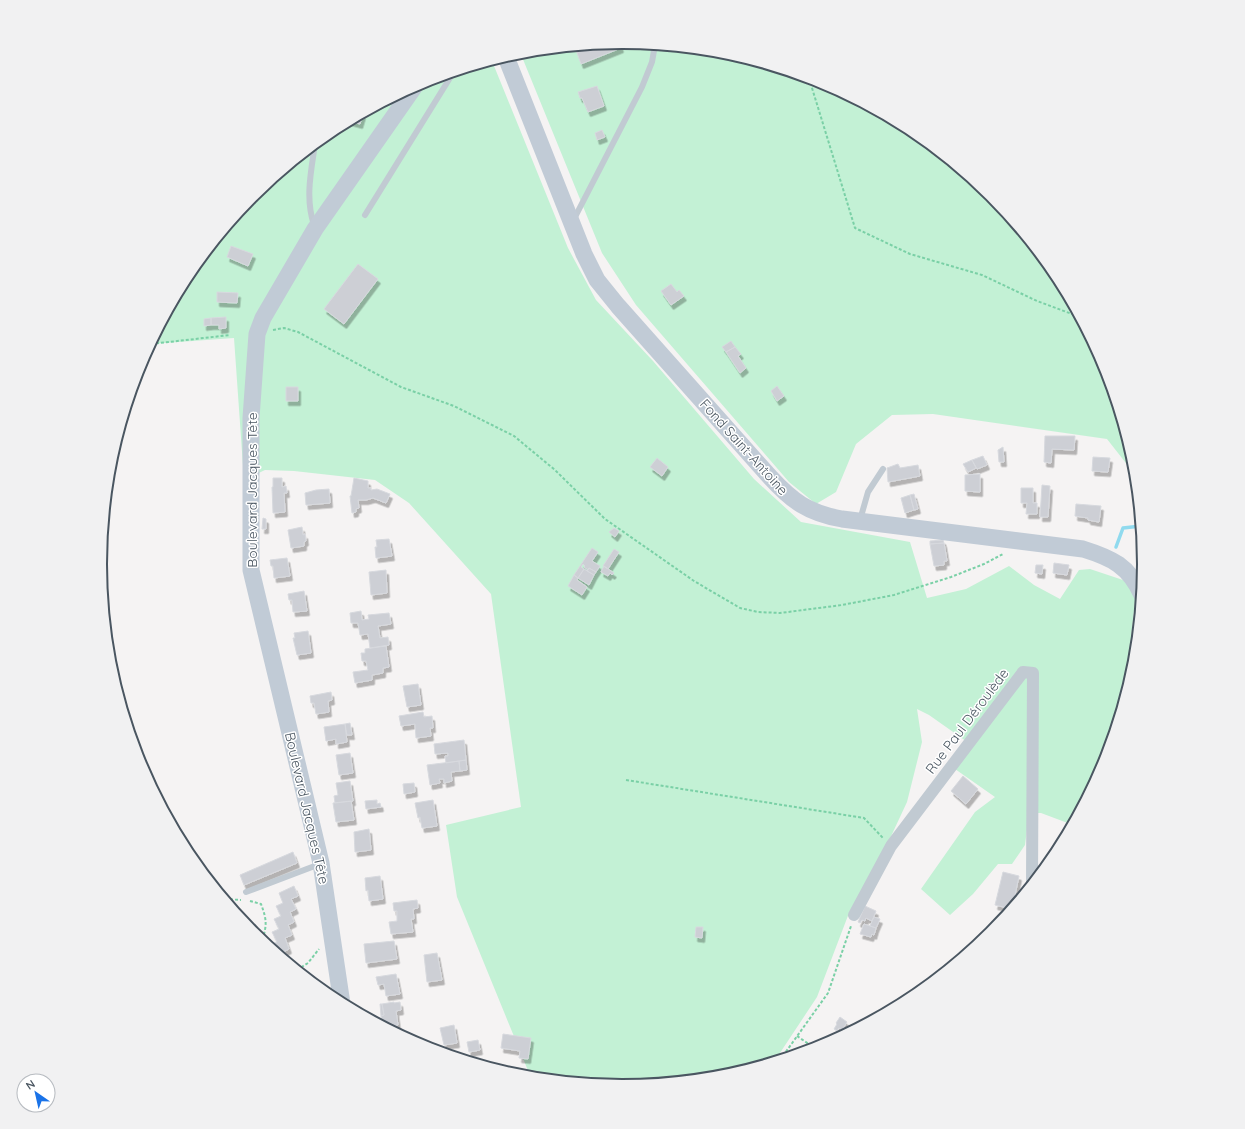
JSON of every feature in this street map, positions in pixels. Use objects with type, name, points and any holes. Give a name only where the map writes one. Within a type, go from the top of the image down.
[{"type":"street","name":"Fond Saint-Antoine","points":[[508,62],[589,265],[597,280],[764,471],[788,496],[796,502],[823,515],[860,522],[1019,540],[1083,549],[1114,560],[1132,577],[1137,587]]},
{"type":"street","name":"Boulevard Jacques Tête","points":[[341,996],[321,864],[251,570],[251,418],[257,334],[263,318],[315,229],[408,96]]},
{"type":"street","name":"Rue Paul Déroulède","points":[[854,915],[891,846],[1023,672],[1033,673],[1032,877]]},
{"type":"lane","points":[[572,223],[642,87],[652,62],[654,50]]},
{"type":"lane","points":[[365,215],[449,79]]},
{"type":"lane","points":[[314,152],[309,193],[310,212],[315,229]]},
{"type":"lane","points":[[860,522],[868,492],[883,469]]},
{"type":"lane","points":[[246,892],[321,864]]},
{"type":"path","points":[[812,85],[855,228],[910,254],[982,275],[1037,301],[1073,314]]},
{"type":"path","points":[[257,334],[284,328],[298,332],[401,387],[454,406],[514,436],[555,470],[606,519],[694,581],[740,608],[758,612],[780,613],[842,605],[894,595],[951,577],[984,564],[1004,553],[1019,540]]},
{"type":"path","points":[[157,343],[230,335]]},
{"type":"path","points":[[626,780],[864,818],[891,846]]},
{"type":"path","points":[[231,899],[243,900]]},
{"type":"path","points":[[249,900],[261,904],[266,917],[264,934]]},
{"type":"path","points":[[784,1054],[828,993],[854,915]]},
{"type":"path","points":[[302,967],[308,963],[321,946]]},
{"type":"path","points":[[797,1036],[810,1045]]},
{"type":"green space","points":[[589,50],[656,50],[690,53],[756,67],[788,76],[820,88],[880,118],[909,136],[962,177],[987,200],[1010,225],[1051,278],[1085,337],[1099,367],[1111,399],[1128,466],[1107,439],[933,414],[892,415],[856,444],[836,492],[816,504],[789,482],[636,305],[602,253],[523,59],[555,53]]},
{"type":"green space","points":[[494,66],[568,248],[596,300],[653,361],[754,479],[801,522],[910,542],[927,598],[966,589],[1009,566],[1034,585],[1060,599],[1079,570],[1090,569],[1123,580],[1136,592],[1128,664],[1111,730],[1099,762],[1069,822],[1068,823],[1041,813],[1029,813],[1025,845],[1012,864],[998,864],[973,894],[950,915],[921,889],[975,812],[995,797],[955,769],[973,746],[929,715],[917,709],[922,742],[907,802],[886,847],[849,913],[817,997],[778,1056],[723,1070],[690,1076],[656,1079],[589,1079],[555,1076],[528,1071],[457,897],[446,825],[521,807],[491,594],[409,503],[375,480],[294,471],[265,470],[244,480],[234,338],[157,344],[176,307],[194,278],[235,225],[258,200],[309,156],[336,136],[365,118],[425,88],[457,76]]},
{"type":"building","points":[[618,49],[581,64],[576,51]]},
{"type":"building","points":[[597,86],[604,106],[588,112],[578,92]]},
{"type":"building","points":[[602,130],[605,137],[597,140],[595,133]]},
{"type":"building","points":[[231,246],[253,254],[248,266],[227,257]]},
{"type":"building","points":[[358,264],[378,279],[344,324],[324,309]]},
{"type":"building","points":[[671,284],[677,292],[679,290],[684,296],[671,305],[661,291]]},
{"type":"building","points":[[217,292],[238,293],[237,303],[217,302]]},
{"type":"building","points":[[226,317],[226,328],[219,329],[219,325],[211,325],[211,318]]},
{"type":"building","points":[[211,318],[211,325],[204,326],[204,319]]},
{"type":"building","points":[[731,341],[735,347],[726,352],[722,347]]},
{"type":"building","points":[[735,347],[741,354],[738,356],[746,368],[740,373],[726,352]]},
{"type":"building","points":[[777,386],[784,396],[777,401],[771,391]]},
{"type":"building","points":[[286,387],[298,387],[298,401],[286,401]]},
{"type":"building","points":[[1045,436],[1075,436],[1074,450],[1052,449],[1051,463],[1044,462]]},
{"type":"building","points":[[1003,447],[1004,462],[999,462],[998,450]]},
{"type":"building","points":[[983,456],[987,465],[977,469],[972,460]]},
{"type":"building","points":[[1093,457],[1110,458],[1108,472],[1092,471]]},
{"type":"building","points":[[657,458],[668,467],[662,476],[650,467]]},
{"type":"building","points":[[972,460],[976,468],[968,472],[963,464]]},
{"type":"building","points":[[898,464],[900,468],[918,465],[920,476],[888,482],[887,468]]},
{"type":"building","points":[[980,474],[980,492],[965,491],[965,475]]},
{"type":"building","points":[[273,478],[282,478],[282,487],[286,486],[287,493],[284,493],[285,512],[273,513]]},
{"type":"building","points":[[354,478],[368,481],[368,488],[371,488],[371,490],[377,489],[390,494],[386,503],[373,498],[358,500],[359,508],[356,509],[356,512],[352,513],[350,496]]},
{"type":"building","points":[[1042,485],[1050,486],[1048,517],[1040,517]]},
{"type":"building","points":[[1021,488],[1033,488],[1033,503],[1037,503],[1037,514],[1026,514],[1027,503],[1021,503]]},
{"type":"building","points":[[329,489],[330,503],[306,505],[305,493]]},
{"type":"building","points":[[914,494],[918,509],[914,510],[910,495]]},
{"type":"building","points":[[910,495],[914,510],[905,513],[901,498]]},
{"type":"building","points":[[1076,504],[1101,506],[1099,522],[1088,520],[1088,518],[1075,516]]},
{"type":"building","points":[[263,518],[266,519],[266,529],[262,529]]},
{"type":"building","points":[[302,527],[303,535],[305,534],[306,541],[304,542],[304,546],[291,548],[288,530]]},
{"type":"building","points":[[614,528],[619,531],[615,537],[609,532]]},
{"type":"building","points":[[389,539],[392,556],[376,558],[376,540]]},
{"type":"building","points":[[943,540],[944,543],[930,544],[930,541]]},
{"type":"building","points":[[944,543],[947,561],[944,561],[944,565],[934,566],[930,544]]},
{"type":"building","points":[[592,548],[598,552],[592,561],[600,566],[596,572],[589,568],[588,570],[583,564],[581,567],[584,569],[578,578],[574,575]]},
{"type":"building","points":[[614,549],[619,552],[608,569],[603,566]]},
{"type":"building","points":[[287,558],[290,576],[274,578],[273,566],[271,566],[270,560]]},
{"type":"building","points":[[1054,563],[1069,565],[1067,575],[1053,573]]},
{"type":"building","points":[[1036,565],[1043,565],[1042,574],[1035,573]]},
{"type":"building","points":[[604,566],[614,573],[612,575],[610,573],[608,576],[601,572]]},
{"type":"building","points":[[589,568],[596,572],[594,575],[587,571]]},
{"type":"building","points":[[584,569],[594,575],[589,585],[578,578]]},
{"type":"building","points":[[386,570],[387,593],[371,595],[369,572]]},
{"type":"building","points":[[574,575],[578,578],[577,580],[587,587],[582,595],[568,586]]},
{"type":"building","points":[[304,591],[307,611],[293,612],[292,600],[289,600],[288,594]]},
{"type":"building","points":[[361,611],[362,620],[369,619],[368,615],[389,613],[391,624],[378,626],[380,638],[388,637],[389,645],[370,648],[368,634],[360,635],[358,623],[351,623],[350,613]]},
{"type":"building","points":[[308,631],[311,653],[297,655],[293,638],[295,638],[294,633]]},
{"type":"building","points":[[386,646],[389,667],[383,668],[383,673],[372,675],[372,680],[355,683],[353,672],[368,670],[366,661],[362,661],[361,653],[365,653],[365,649]]},
{"type":"building","points":[[418,684],[421,705],[407,707],[403,686]]},
{"type":"building","points":[[331,692],[332,700],[328,701],[329,712],[316,714],[314,703],[311,703],[310,696]]},
{"type":"building","points":[[423,712],[424,717],[432,716],[433,728],[430,728],[431,736],[416,738],[415,724],[401,726],[399,716]]},
{"type":"building","points":[[350,723],[352,735],[347,735],[345,724]]},
{"type":"building","points":[[345,724],[347,742],[336,744],[336,739],[326,741],[324,727]]},
{"type":"building","points":[[464,740],[466,760],[446,763],[445,756],[448,756],[448,753],[435,754],[434,744]]},
{"type":"building","points":[[350,753],[353,773],[339,775],[336,755]]},
{"type":"building","points":[[466,760],[467,770],[460,771],[459,761]]},
{"type":"building","points":[[459,761],[460,771],[451,772],[452,781],[444,783],[444,779],[439,779],[440,783],[430,785],[427,765]]},
{"type":"building","points":[[963,776],[978,789],[966,804],[951,791]]},
{"type":"building","points":[[350,781],[353,801],[335,803],[334,796],[338,795],[336,783]]},
{"type":"building","points":[[414,783],[415,792],[404,794],[403,784]]},
{"type":"building","points":[[377,800],[377,804],[380,803],[381,807],[366,809],[365,801]]},
{"type":"building","points":[[433,800],[437,826],[422,828],[415,803]]},
{"type":"building","points":[[351,801],[354,820],[336,822],[333,803]]},
{"type":"building","points":[[369,829],[371,850],[355,852],[354,832]]},
{"type":"building","points":[[293,852],[297,863],[244,885],[240,875]]},
{"type":"building","points":[[1003,872],[1019,876],[1015,895],[1017,895],[1010,904],[1007,908],[995,905]]},
{"type":"building","points":[[380,876],[383,899],[369,901],[368,890],[366,891],[365,878]]},
{"type":"building","points":[[294,886],[298,896],[291,899],[296,909],[290,912],[294,922],[288,925],[292,935],[285,938],[289,949],[283,952],[274,943],[277,942],[272,932],[279,929],[274,919],[281,916],[276,906],[283,903],[279,893]]},
{"type":"building","points":[[417,900],[418,908],[413,909],[414,919],[411,919],[413,932],[391,934],[389,922],[397,921],[397,911],[394,911],[393,903]]},
{"type":"building","points":[[865,906],[876,911],[872,921],[866,918],[865,921],[862,920],[860,923],[858,922]]},
{"type":"building","points":[[874,917],[880,919],[876,928],[870,926]]},
{"type":"building","points":[[864,924],[876,928],[874,935],[872,934],[871,937],[860,934]]},
{"type":"building","points":[[696,927],[703,927],[702,938],[695,937]]},
{"type":"building","points":[[394,941],[397,959],[366,963],[364,944]]},
{"type":"building","points":[[437,953],[442,980],[427,982],[424,955]]},
{"type":"building","points":[[396,974],[400,994],[386,996],[384,984],[378,985],[376,977]]},
{"type":"building","points":[[400,1002],[401,1010],[396,1011],[398,1025],[393,1026],[382,1020],[381,1016],[384,1015],[382,1004]]},
{"type":"building","points":[[380,1004],[382,1004],[384,1015],[381,1016]]},
{"type":"building","points":[[840,1017],[847,1022],[842,1030],[839,1028],[837,1031],[834,1029]]},
{"type":"building","points":[[454,1025],[457,1043],[444,1045],[440,1028]]},
{"type":"building","points":[[503,1034],[531,1038],[528,1059],[519,1058],[520,1051],[501,1048]]},
{"type":"building","points":[[478,1040],[480,1050],[469,1052],[467,1042]]},
{"type":"waterway","points":[[1116,547],[1123,528],[1137,526]]}]
